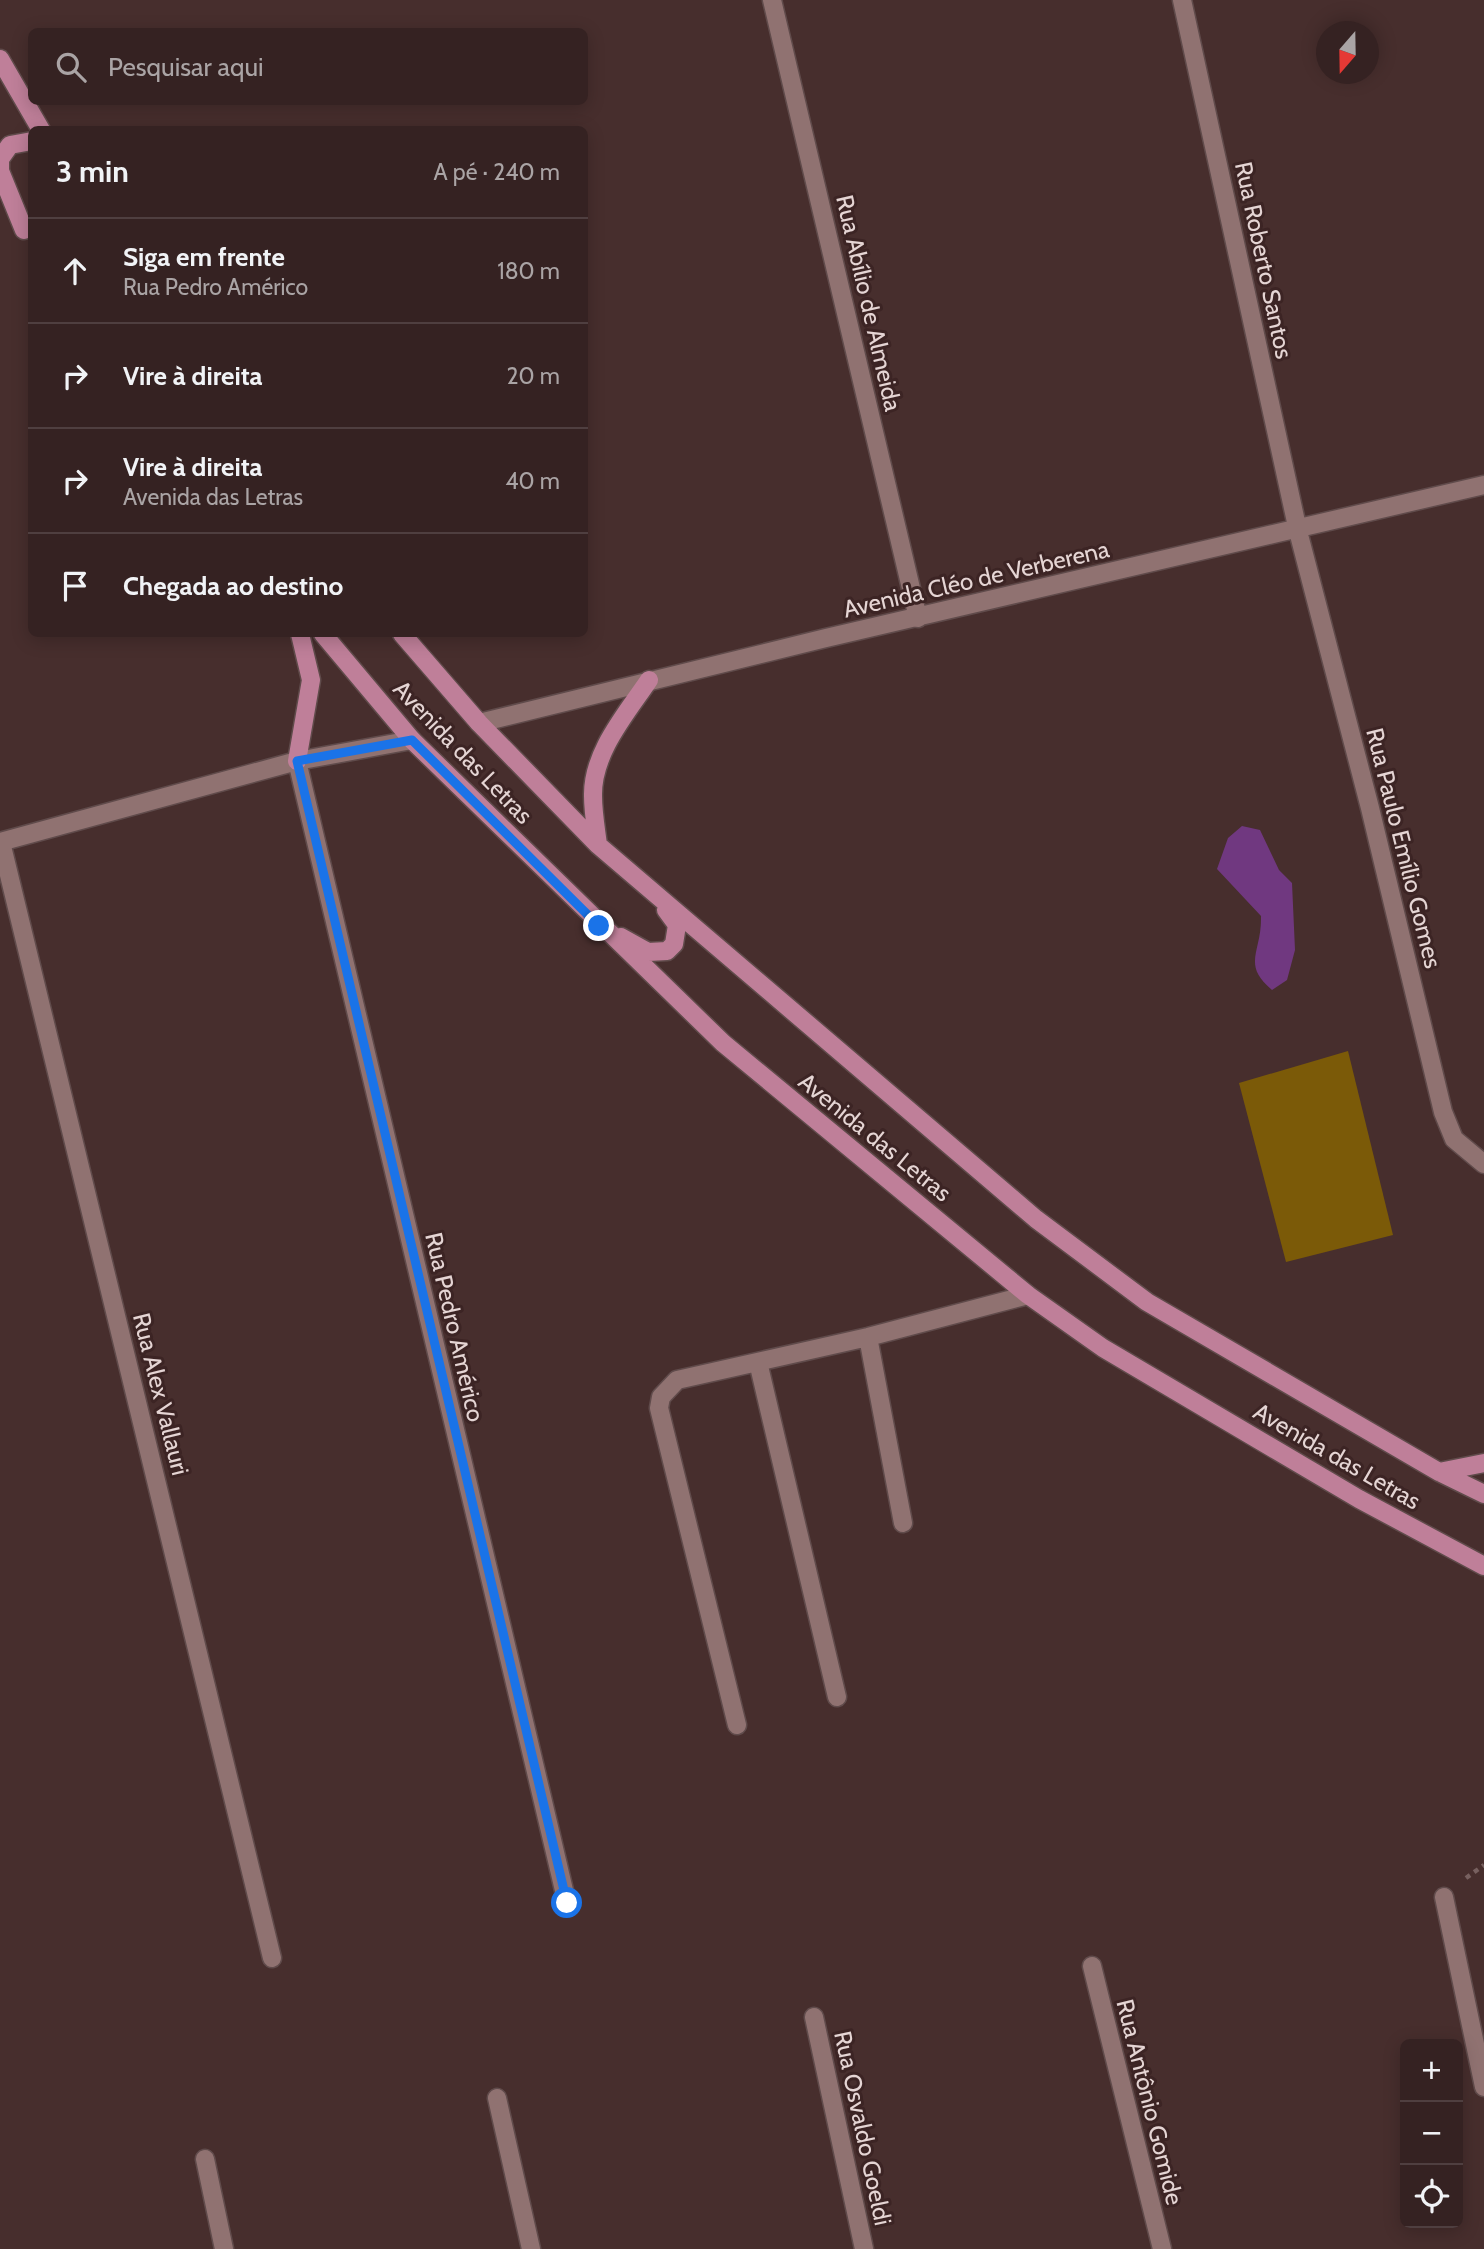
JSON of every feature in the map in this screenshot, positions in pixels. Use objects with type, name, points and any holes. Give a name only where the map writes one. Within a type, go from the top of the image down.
[{"type":"main road","points":[[0,59],[39,126]]},
{"type":"main road","points":[[28,142],[10,145],[1,159],[0,170],[28,236]]},
{"type":"main road","points":[[0,192],[28,236]]},
{"type":"main road","points":[[297,761],[312,680],[301,637]]},
{"type":"main road","name":"Avenida das Letras","points":[[326,637],[412,740],[599,926],[723,1043],[1028,1295],[1104,1348],[1359,1499],[1484,1566]]},
{"type":"main road","name":"Avenida das Letras","points":[[405,637],[480,723],[598,845],[1036,1219],[1147,1302],[1439,1472],[1484,1494]]},
{"type":"main road","points":[[598,845],[593,794],[596,772],[611,735],[649,681]]},
{"type":"main road","points":[[599,926],[648,952],[667,951],[674,944],[677,925],[647,887]]},
{"type":"main road","points":[[1439,1472],[1484,1462]]},
{"type":"street","name":"Rua Abílio de Almeida","points":[[772,0],[918,618]]},
{"type":"street","name":"Rua Roberto Santos","points":[[1182,0],[1298,531]]},
{"type":"street","name":"Avenida Cléo de Verberena","points":[[480,723],[1484,485]]},
{"type":"street","name":"Rua Paulo Emílio Gomes","points":[[1298,531],[1370,808],[1443,1112],[1454,1139],[1484,1164]]},
{"type":"street","points":[[0,842],[297,761],[412,740]]},
{"type":"street","name":"Rua Pedro Américo","points":[[297,761],[567,1903]]},
{"type":"street","name":"Rua Alex Vallauri","points":[[0,842],[272,1958]]},
{"type":"street","points":[[737,1726],[659,1408],[661,1396],[677,1380],[868,1337],[1028,1295]]},
{"type":"street","points":[[868,1337],[903,1523]]},
{"type":"street","points":[[758,1362],[837,1697]]},
{"type":"street","points":[[1444,1897],[1484,2087]]},
{"type":"street","name":"Rua Antônio Gomide","points":[[1092,1966],[1162,2249]]},
{"type":"street","name":"Rua Osvaldo Goeldi","points":[[814,2017],[864,2249]]},
{"type":"street","points":[[497,2098],[531,2249]]},
{"type":"street","points":[[205,2159],[224,2249]]},
{"type":"shaded area","points":[[1242,826],[1260,830],[1279,870],[1292,883],[1295,950],[1287,980],[1272,990],[1257,973],[1255,965],[1261,916],[1217,869],[1228,838]]},
{"type":"shaded area","points":[[1348,1051],[1393,1235],[1286,1262],[1239,1083]]},
{"type":"route","points":[[567,1903],[297,761],[412,740],[599,926]]}]
